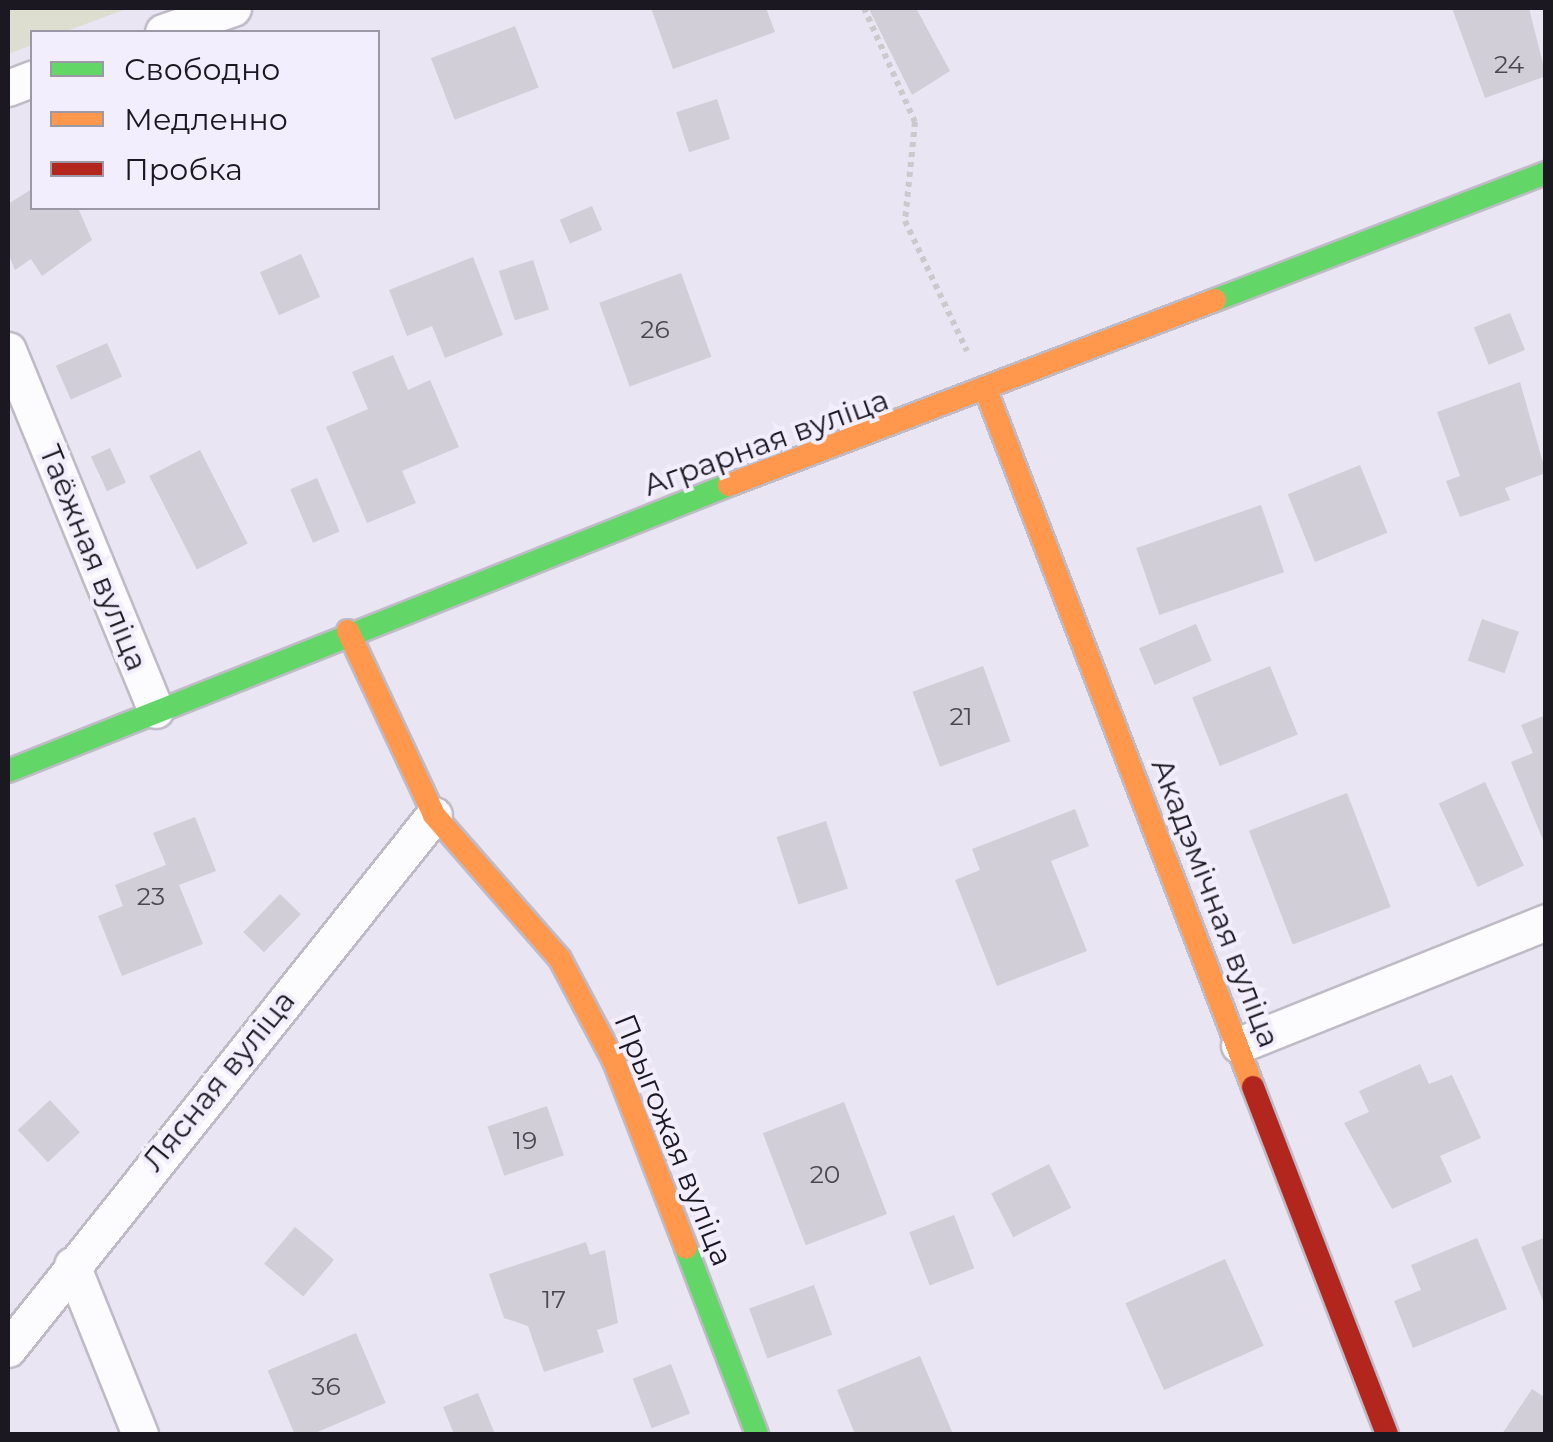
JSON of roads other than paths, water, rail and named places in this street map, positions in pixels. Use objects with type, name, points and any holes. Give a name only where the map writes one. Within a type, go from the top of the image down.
[{"type":"street","points":[[169,30],[233,8]]},
{"type":"street","name":"Аграрная вуліца","points":[[8,771],[348,631],[986,393],[1546,173]]},
{"type":"street","name":"Таёжная вуліца","points":[[8,350],[156,710]]},
{"type":"street","name":"Акадэмічная вуліца","points":[[986,393],[1386,1434]]},
{"type":"street","name":"Прыгожая вуліца","points":[[348,631],[434,816],[560,959],[614,1061],[757,1434]]},
{"type":"street","name":"Лясная вуліца","points":[[8,1349],[434,816]]},
{"type":"street","points":[[1238,1045],[1546,922]]},
{"type":"street","points":[[72,1265],[140,1434]]}]
